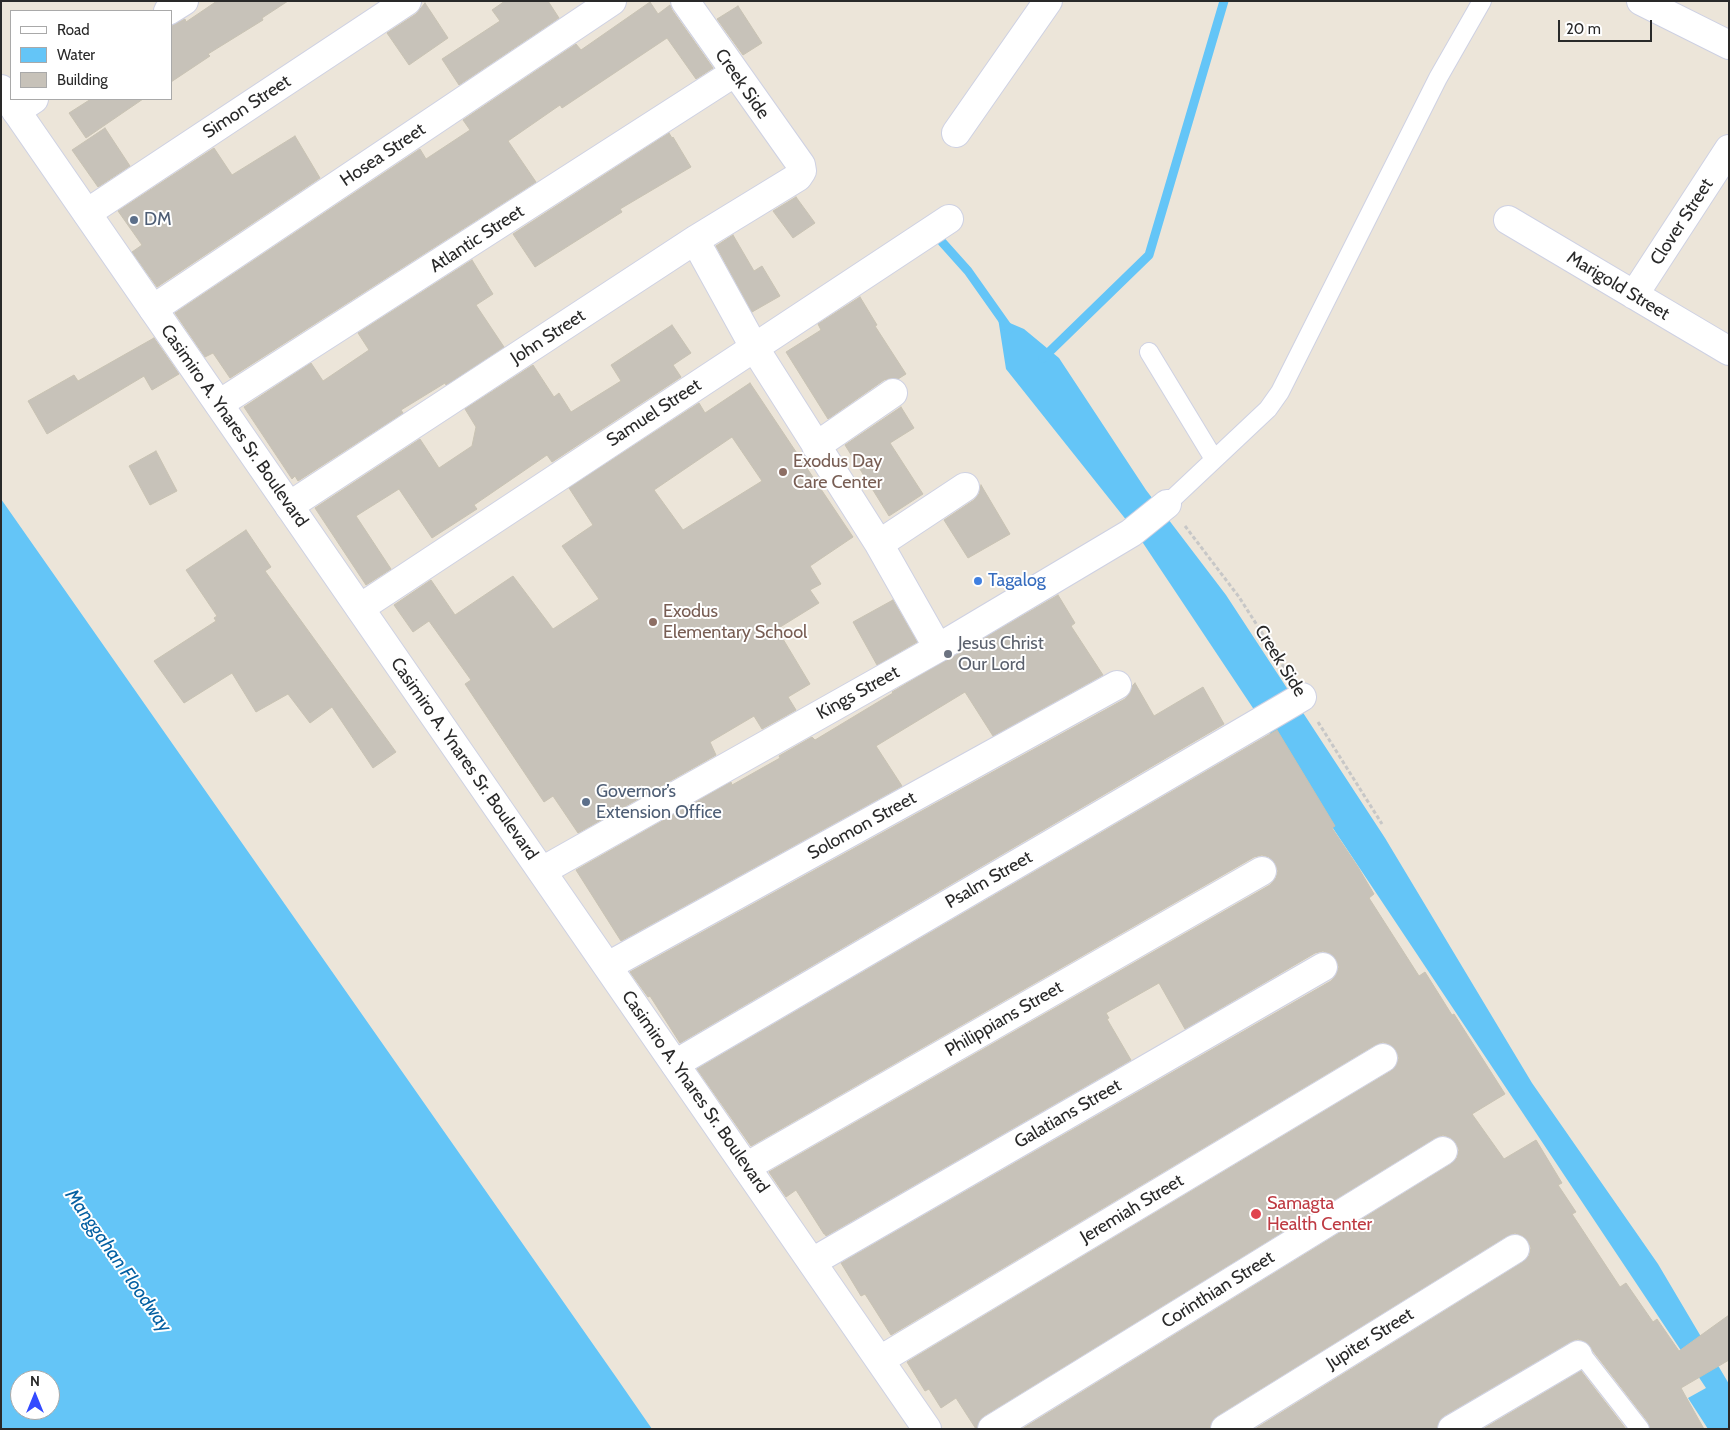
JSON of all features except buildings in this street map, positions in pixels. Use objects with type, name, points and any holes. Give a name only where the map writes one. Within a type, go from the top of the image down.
[{"type":"street","points":[[170,10],[184,1]]},
{"type":"street","name":"Simon Street","points":[[87,213],[407,1]]},
{"type":"street","name":"Hosea Street","points":[[153,308],[612,1]]},
{"type":"street","name":"Creek Side","points":[[685,1],[734,73],[801,165]]},
{"type":"street","points":[[956,133],[1048,1]]},
{"type":"street","points":[[1641,1],[1729,45]]},
{"type":"street","name":"Atlantic Street","points":[[219,404],[734,73]]},
{"type":"street","name":"Casimiro A. Ynares Sr. Boulevard","points":[[17,100],[87,213],[928,1429]]},
{"type":"street","name":"Clover Street","points":[[1634,295],[1729,150]]},
{"type":"street","name":"John Street","points":[[289,506],[695,240],[798,177],[802,171],[801,165]]},
{"type":"street","name":"Samuel Street","points":[[360,608],[949,219]]},
{"type":"street","name":"Marigold Street","points":[[1508,220],[1729,352]]},
{"type":"street","points":[[695,240],[754,347],[879,544],[938,648]]},
{"type":"street","points":[[816,446],[893,393]]},
{"type":"street","points":[[879,544],[964,487]]},
{"type":"street","name":"Kings Street","points":[[542,870],[938,648],[1131,533],[1164,506]]},
{"type":"street","name":"Solomon Street","points":[[608,966],[1117,685]]},
{"type":"street","name":"Psalm Street","points":[[676,1064],[1299,699]]},
{"type":"street","name":"Philippians Street","points":[[746,1167],[1262,871]]},
{"type":"street","name":"Galatians Street","points":[[812,1262],[1323,967]]},
{"type":"street","name":"Jeremiah Street","points":[[880,1360],[1384,1058]]},
{"type":"street","name":"Corinthian Street","points":[[992,1429],[1443,1151]]},
{"type":"street","name":"Jupiter Street","points":[[1225,1429],[1515,1250]]},
{"type":"street","points":[[1452,1429],[1578,1356]]},
{"type":"lane","points":[[1164,506],[1268,409],[1280,392],[1438,78],[1482,1]]},
{"type":"lane","points":[[1149,352],[1214,459]]},
{"type":"lane","points":[[1578,1356],[1583,1356],[1640,1429]]},
{"type":"path","name":"Creek Side","points":[[1164,506],[1240,597],[1299,699],[1382,824]]},
{"type":"water","points":[[998,318],[1024,329],[1059,358],[1146,490],[1226,595],[1385,838],[1532,1083],[1658,1264],[1729,1384],[1729,1429],[1708,1429],[1688,1398],[1706,1388],[1135,531],[1006,369]]},
{"type":"water","name":"Manggahan Floodway","points":[[1,499],[652,1429],[1,1429]]},
{"type":"waterway","points":[[1043,358],[1149,255],[1224,1]]},
{"type":"waterway","points":[[942,242],[968,271],[1009,329]]},
{"type":"place","name":"DM","points":[[134,220]]},
{"type":"place","name":"Exodus Day Care Center","points":[[783,472]]},
{"type":"place","name":"Tagalog","points":[[978,581]]},
{"type":"place","name":"Exodus Elementary School","points":[[653,622]]},
{"type":"place","name":"Jesus Christ Our Lord","points":[[948,654]]},
{"type":"place","name":"Governor’s Extension Office","points":[[586,802]]},
{"type":"place","name":"Samagta Health Center","points":[[1256,1214]]}]
